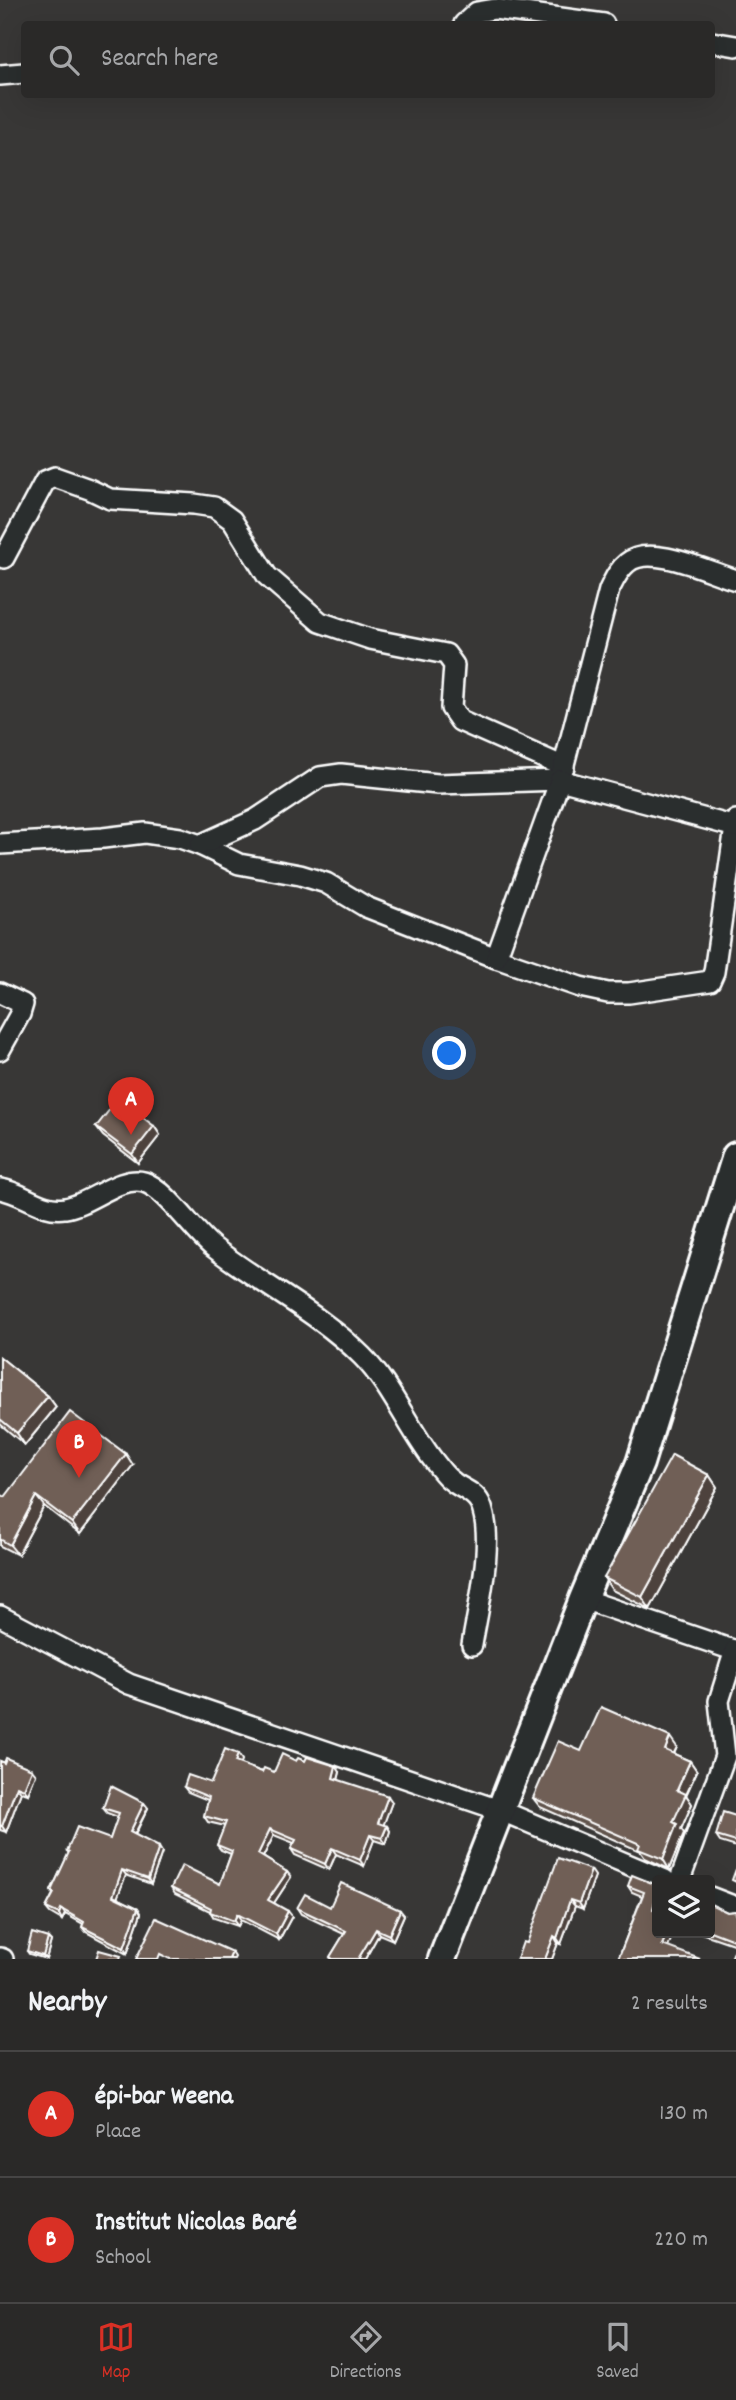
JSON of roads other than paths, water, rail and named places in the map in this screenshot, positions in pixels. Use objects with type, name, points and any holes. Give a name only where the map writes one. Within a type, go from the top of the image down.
[{"type":"main road","points":[[442,1959],[583,1599],[640,1464],[736,1156]]},
{"type":"street","points":[[467,21],[477,12],[495,9],[582,21]]},
{"type":"street","points":[[715,42],[736,46]]},
{"type":"street","points":[[0,75],[21,73]]},
{"type":"street","points":[[0,844],[145,833],[180,838],[239,864],[300,875],[326,883],[366,908],[496,958],[580,987],[608,993],[647,991],[710,981],[714,972],[736,825],[562,774],[460,721],[451,708],[454,665],[446,654],[370,639],[320,622],[267,576],[232,520],[214,508],[194,504],[110,499],[55,477],[45,481],[4,558]]},
{"type":"street","points":[[496,958],[562,774],[609,590],[617,574],[628,561],[643,555],[660,555],[736,580]]},
{"type":"street","points":[[201,845],[255,820],[320,777],[341,774],[438,784],[562,774]]},
{"type":"street","points":[[0,993],[23,1004],[0,1050]]},
{"type":"street","points":[[1,1189],[57,1209],[83,1202],[120,1184],[143,1182],[156,1189],[212,1246],[308,1310],[364,1358],[436,1465],[452,1481],[473,1493],[480,1503],[486,1538],[485,1565],[472,1645]]},
{"type":"street","points":[[583,1599],[735,1650],[719,1701],[725,1756],[682,1875]]},
{"type":"street","points":[[0,1616],[129,1684],[502,1811],[653,1875]]},
{"type":"street","points":[[715,1899],[736,1906]]},
{"type":"place","name":"épi-bar Weena","points":[[131,1135]]},
{"type":"place","name":"Institut Nicolas Baré","points":[[79,1478]]}]
